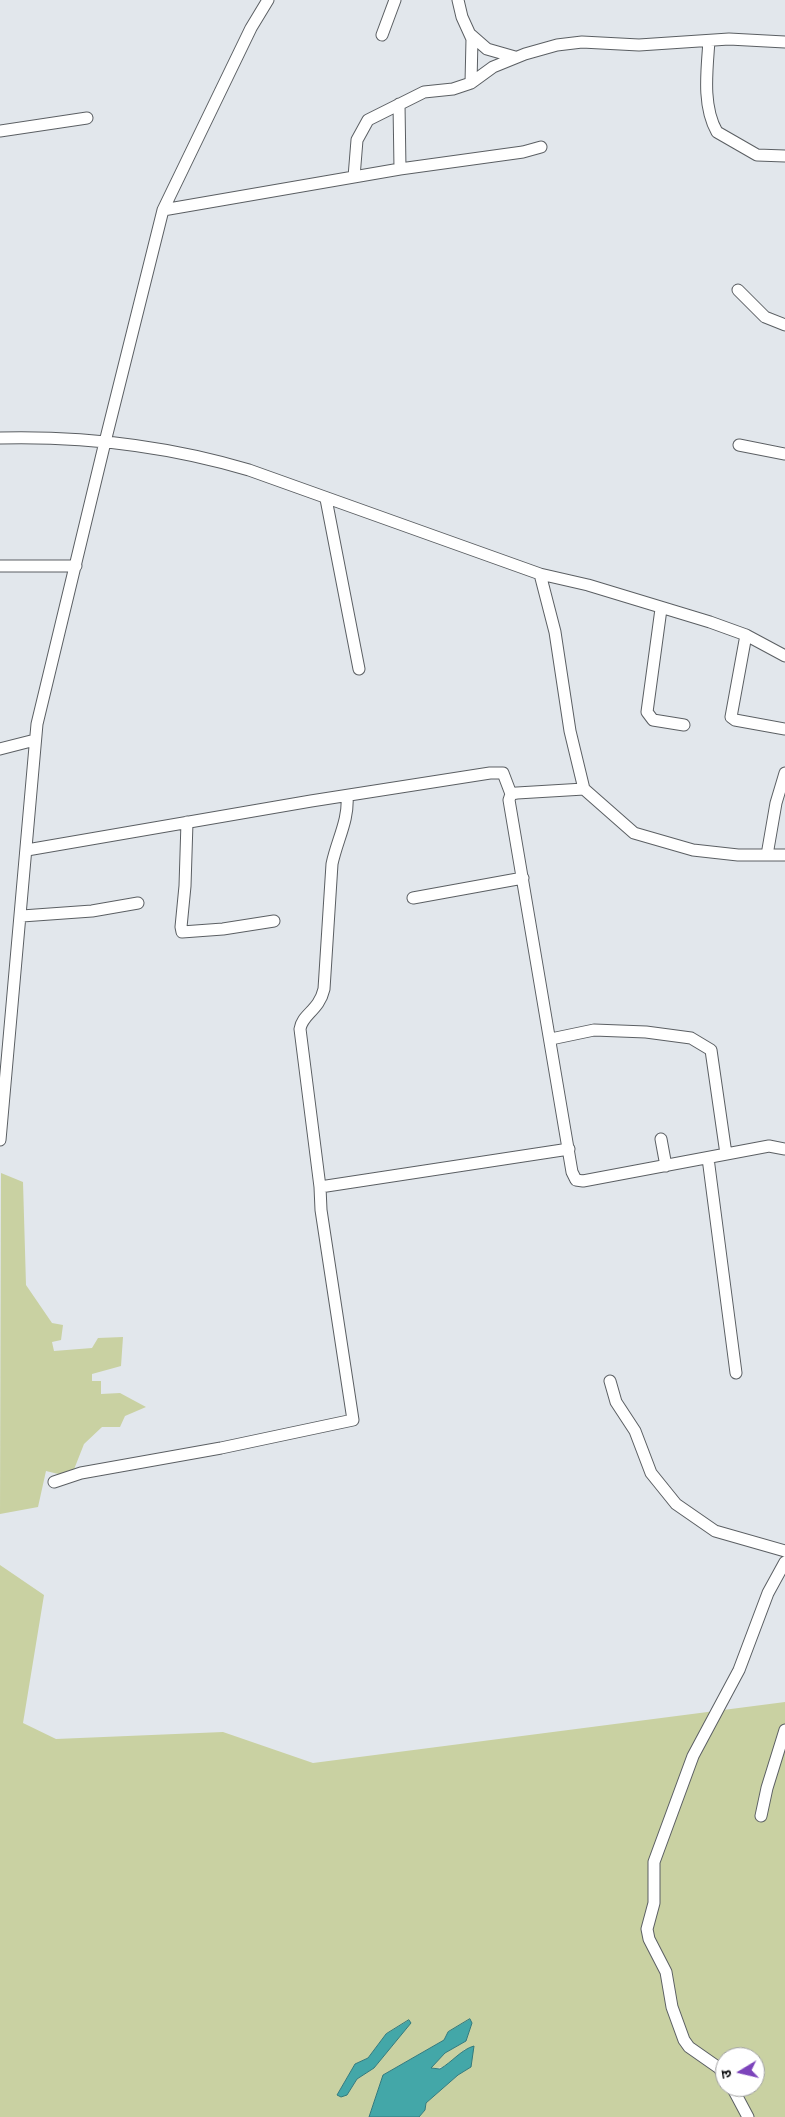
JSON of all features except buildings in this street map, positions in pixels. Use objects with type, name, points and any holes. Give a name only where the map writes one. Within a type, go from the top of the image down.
[{"type":"street","points":[[0,1132],[22,916],[35,740],[104,442],[163,210],[251,28],[268,0]]},
{"type":"street","points":[[382,35],[395,0]]},
{"type":"street","points":[[458,0],[462,17],[471,35],[474,48],[471,83]]},
{"type":"street","points":[[471,35],[492,51],[515,57]]},
{"type":"street","points":[[354,177],[357,140],[361,130],[374,116],[424,92],[454,89],[471,83],[493,68],[515,57],[556,45],[582,42],[639,45],[729,39],[785,42]]},
{"type":"street","points":[[709,41],[707,89],[711,117],[718,132],[757,155],[785,156]]},
{"type":"street","points":[[399,104],[400,169]]},
{"type":"street","points":[[0,131],[87,118]]},
{"type":"street","points":[[163,210],[541,147]]},
{"type":"street","points":[[738,290],[765,318],[785,325]]},
{"type":"street","points":[[0,438],[104,442],[145,446],[214,460],[249,470],[540,574],[601,589],[746,635],[785,656]]},
{"type":"street","points":[[738,445],[785,454]]},
{"type":"street","points":[[326,499],[359,669]]},
{"type":"street","points":[[0,566],[76,566]]},
{"type":"street","points":[[540,574],[555,632],[570,732],[584,789],[634,833],[693,850],[785,856]]},
{"type":"street","points":[[661,609],[647,712],[653,720],[684,725]]},
{"type":"street","points":[[746,635],[731,717],[735,720],[785,730]]},
{"type":"street","points":[[0,749],[35,740]]},
{"type":"street","points":[[27,850],[186,822],[501,772],[506,777],[511,794],[510,807],[551,1039],[572,1172],[576,1180],[582,1181],[769,1146],[785,1149]]},
{"type":"street","points":[[767,855],[776,803],[785,773]]},
{"type":"street","points":[[511,794],[584,789]]},
{"type":"street","points":[[54,1482],[81,1473],[221,1448],[353,1420],[321,1210],[320,1187],[300,1030],[302,1022],[320,1003],[324,989],[332,864],[336,845],[347,820],[347,796]]},
{"type":"street","points":[[186,822],[182,932],[223,930],[274,921]]},
{"type":"street","points":[[413,898],[523,878]]},
{"type":"street","points":[[22,916],[92,911],[138,903]]},
{"type":"street","points":[[551,1039],[594,1030],[646,1032],[691,1038],[711,1050],[726,1154]]},
{"type":"street","points":[[662,1139],[666,1166]]},
{"type":"street","points":[[320,1187],[569,1149]]},
{"type":"street","points":[[708,1158],[736,1373]]},
{"type":"street","points":[[610,1381],[616,1402],[635,1431],[651,1473],[676,1504],[715,1531],[785,1551]]},
{"type":"street","points":[[715,2065],[689,2048],[684,2040],[672,2007],[666,1972],[649,1939],[648,1929],[654,1903],[654,1862],[693,1756],[706,1735],[738,1670],[759,1614],[778,1571],[785,1562]]},
{"type":"street","points":[[761,1816],[785,1730]]},
{"type":"street","points":[[737,2097],[748,2117]]},
{"type":"green space","points":[[1,1173],[23,1182],[26,1285],[52,1323],[63,1325],[61,1340],[52,1342],[54,1351],[92,1348],[98,1338],[123,1337],[121,1366],[92,1374],[92,1381],[101,1381],[101,1394],[120,1393],[146,1407],[125,1416],[120,1427],[102,1427],[84,1444],[71,1477],[46,1471],[38,1507],[0,1514]]},
{"type":"green space","points":[[0,1565],[44,1595],[23,1723],[56,1739],[223,1732],[313,1763],[785,1702],[785,2117],[419,2117],[425,2110],[426,2103],[458,2075],[471,2067],[465,2049],[446,2066],[430,2068],[445,2053],[466,2041],[472,2023],[448,2032],[444,2040],[383,2075],[369,2117],[0,2117]],"holes":[[[408,2021],[410,2023],[374,2068],[357,2079],[347,2095],[337,2095],[355,2064],[368,2058],[386,2034]]]},
{"type":"water","points":[[470,2019],[472,2023],[466,2041],[445,2053],[431,2068],[440,2069],[465,2050],[474,2046],[471,2067],[458,2075],[426,2103],[425,2110],[419,2117],[369,2117],[383,2075],[444,2040],[448,2032]]},
{"type":"water","points":[[409,2020],[411,2023],[374,2068],[357,2079],[347,2095],[341,2097],[337,2095],[355,2064],[368,2058],[386,2034]]}]
